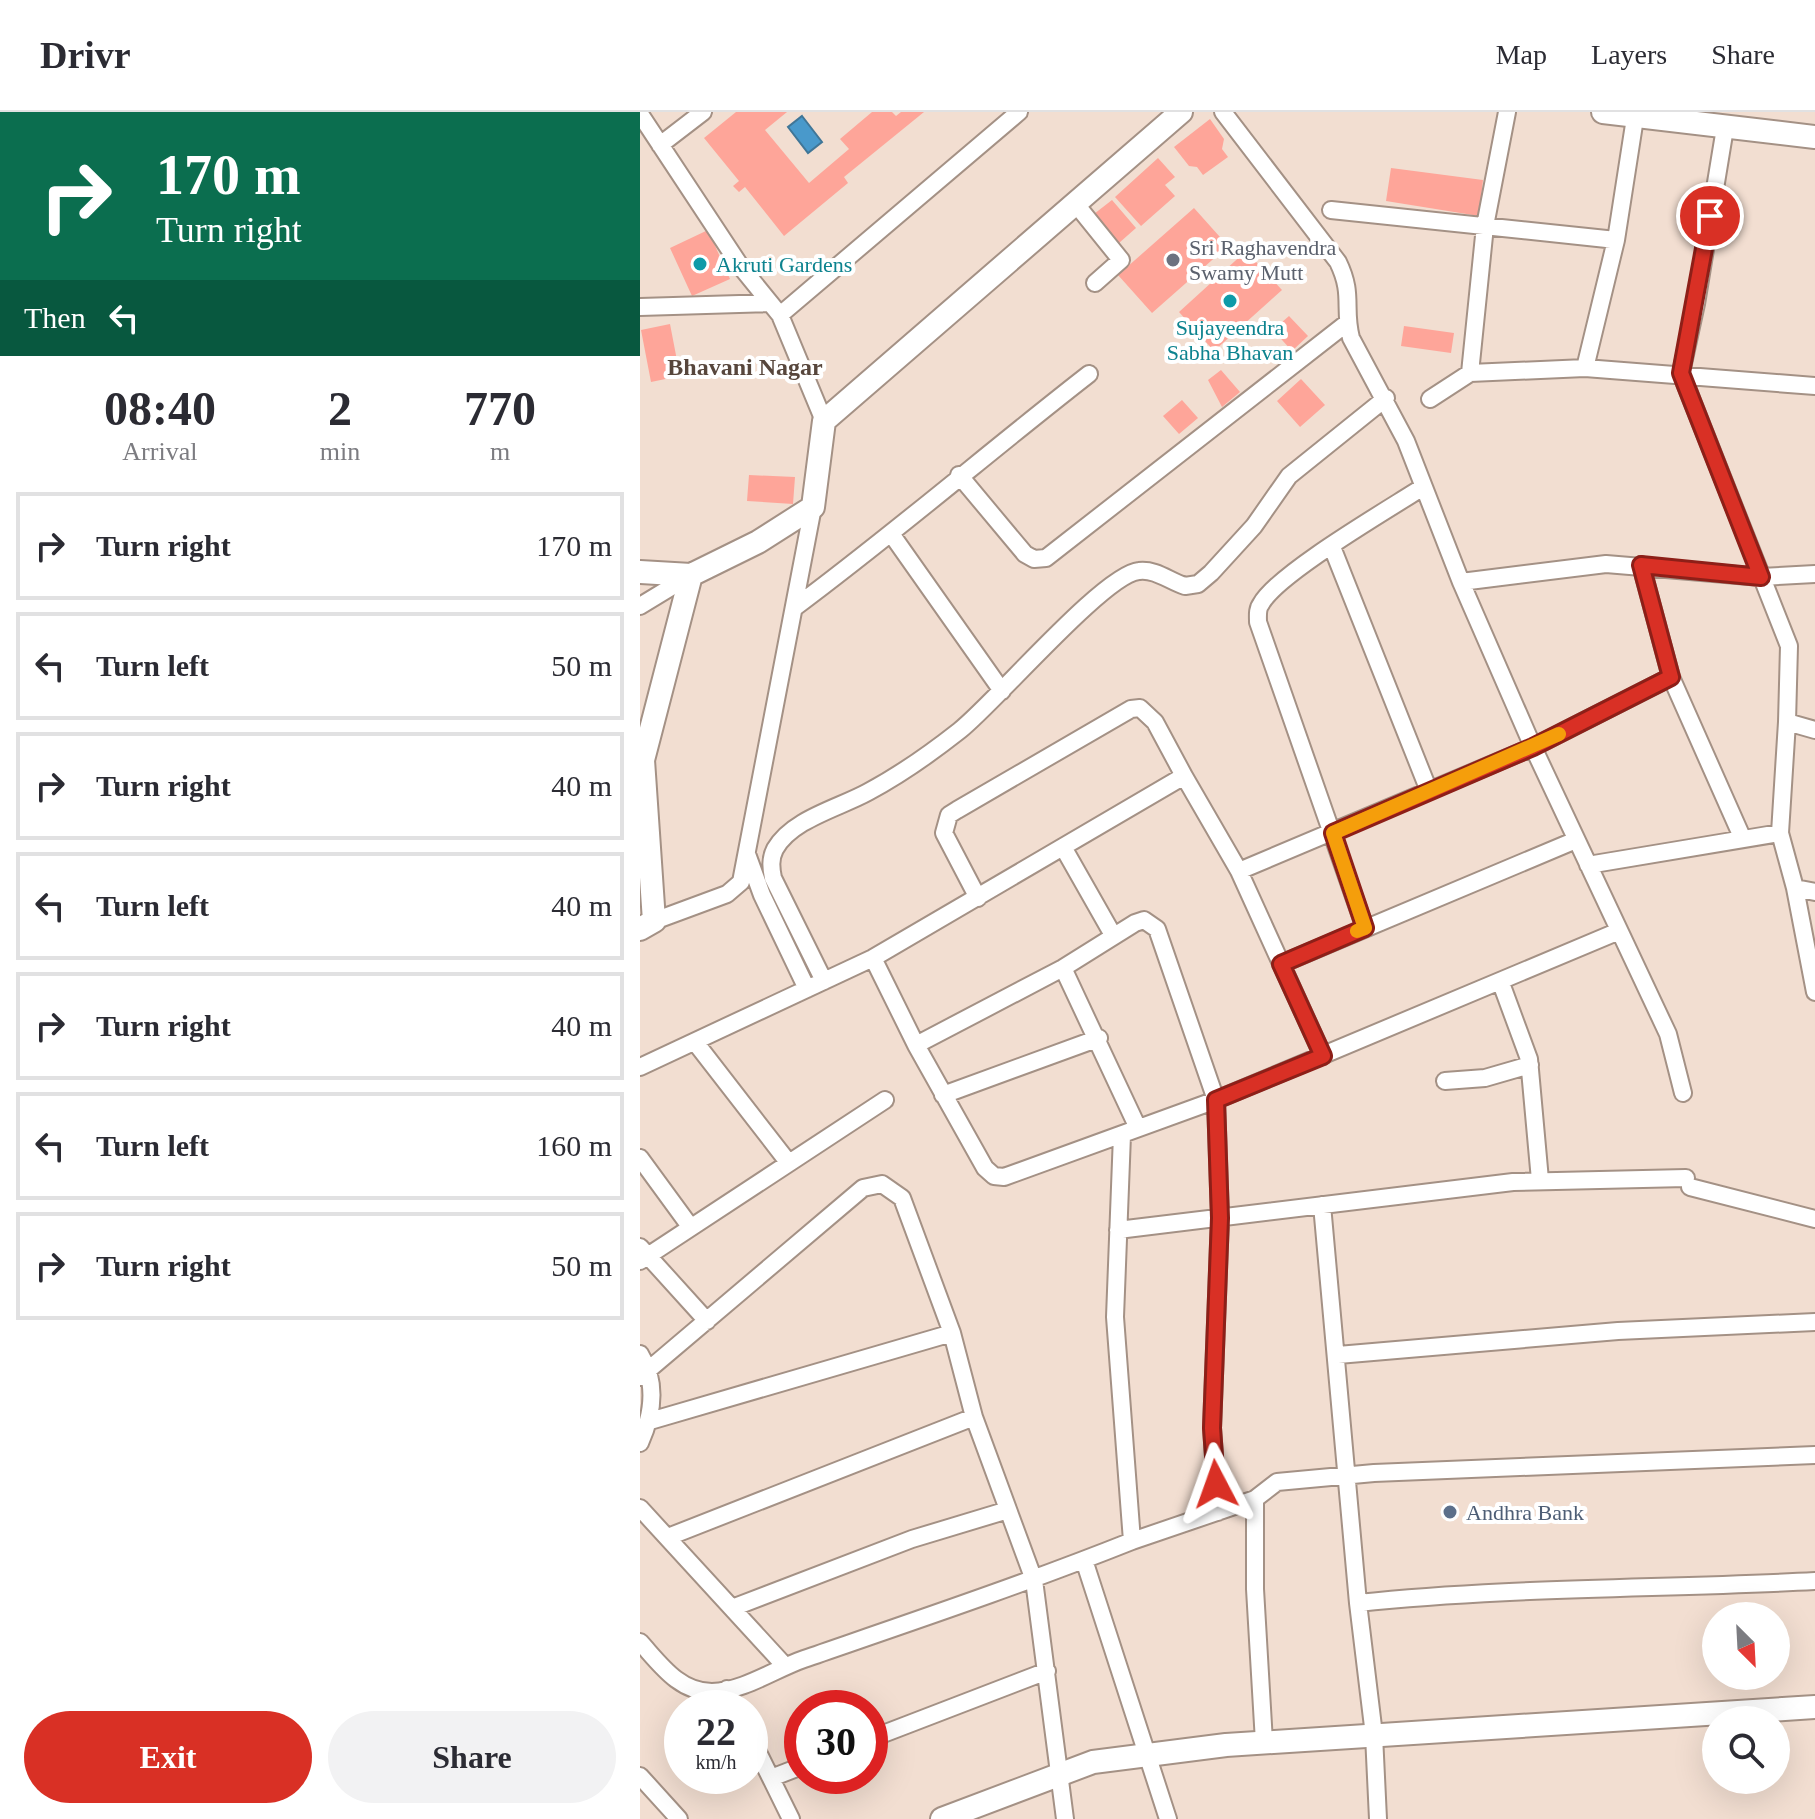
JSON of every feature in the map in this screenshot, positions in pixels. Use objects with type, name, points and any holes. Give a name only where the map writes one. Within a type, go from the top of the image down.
[{"type":"street","points":[[660,145],[703,112]]},
{"type":"street","points":[[640,307],[774,309],[1019,112]]},
{"type":"street","points":[[824,421],[1181,112]]},
{"type":"street","points":[[1223,112],[1338,262],[1348,283],[1347,323],[1358,352],[1386,398],[1533,747],[1668,1034],[1683,1093]]},
{"type":"street","points":[[1470,373],[1485,226],[1507,112]]},
{"type":"street","points":[[640,114],[774,309],[824,421],[813,507],[741,882],[734,889],[647,925],[643,760],[691,575]]},
{"type":"street","points":[[1585,368],[1616,240],[1616,114],[1815,137]]},
{"type":"street","points":[[1725,128],[1696,304],[1681,373],[1789,646],[1780,833],[1795,888],[1815,992]]},
{"type":"street","points":[[1075,203],[1121,260],[1095,283]]},
{"type":"street","points":[[1331,210],[1616,240]]},
{"type":"street","points":[[959,475],[1025,554],[1034,559],[1046,558],[1347,323]]},
{"type":"street","points":[[1430,399],[1470,373],[1585,368],[1681,373],[1815,386]]},
{"type":"street","points":[[794,608],[892,535],[959,475],[1089,374]]},
{"type":"street","points":[[824,981],[773,878],[771,863],[776,848],[803,824],[870,791],[957,733],[1002,691],[1026,662],[1127,574],[1154,572],[1185,586],[1204,579],[1254,526],[1289,476],[1386,398]]},
{"type":"street","points":[[1365,928],[1258,622],[1259,606],[1269,593],[1332,547],[1423,487]]},
{"type":"street","points":[[640,606],[691,575],[758,542],[813,507]]},
{"type":"street","points":[[892,535],[1002,691]]},
{"type":"street","points":[[1332,547],[1429,791]]},
{"type":"street","points":[[1641,565],[1671,677],[1742,837]]},
{"type":"street","points":[[1461,582],[1576,566],[1641,565],[1761,577],[1815,574]]},
{"type":"street","points":[[640,572],[691,575]]},
{"type":"street","points":[[1239,871],[1533,747],[1671,677]]},
{"type":"street","points":[[978,898],[944,833],[949,815],[1131,709],[1140,708],[1155,722],[1239,871],[1323,1056]]},
{"type":"street","points":[[1787,722],[1815,730]]},
{"type":"street","points":[[640,1067],[873,958],[1184,776]]},
{"type":"street","points":[[1588,865],[1780,833]]},
{"type":"street","points":[[1281,964],[1576,840]]},
{"type":"street","points":[[1063,847],[1113,935]]},
{"type":"street","points":[[746,853],[762,895],[807,989]]},
{"type":"street","points":[[1795,888],[1815,892]]},
{"type":"street","points":[[916,1045],[1063,968],[1113,935],[1144,920],[1157,929],[1216,1100],[1220,1218],[1212,1428],[1218,1512]]},
{"type":"street","points":[[873,958],[916,1045],[985,1168],[994,1176],[1004,1177],[1122,1135],[1137,1126],[1216,1100],[1619,931]]},
{"type":"street","points":[[1063,968],[1099,1038],[1137,1126]]},
{"type":"street","points":[[1501,983],[1530,1065],[1540,1180]]},
{"type":"street","points":[[943,1095],[1099,1038]]},
{"type":"street","points":[[695,1042],[788,1162]]},
{"type":"street","points":[[1445,1081],[1485,1078],[1530,1065]]},
{"type":"street","points":[[707,1321],[642,1255],[885,1100]]},
{"type":"street","points":[[1122,1135],[1115,1317],[1132,1541]]},
{"type":"street","points":[[640,1158],[689,1225]]},
{"type":"street","points":[[1118,1230],[1540,1180],[1688,1182],[1815,1219]]},
{"type":"street","points":[[645,1374],[857,1193],[870,1185],[882,1184],[902,1198],[952,1333],[974,1417],[1008,1510],[1038,1578],[1065,1819]]},
{"type":"street","points":[[1322,1205],[1338,1355],[1358,1603],[1374,1735],[1378,1819]]},
{"type":"street","points":[[1338,1355],[1618,1331],[1815,1322]]},
{"type":"street","points":[[650,1421],[952,1333]]},
{"type":"street","points":[[640,1354],[650,1421],[640,1443]]},
{"type":"street","points":[[668,1537],[974,1417]]},
{"type":"street","points":[[640,1642],[680,1683],[694,1690],[727,1689],[1255,1499],[1277,1482],[1348,1476],[1815,1455]]},
{"type":"street","points":[[1255,1499],[1255,1574],[1264,1742]]},
{"type":"street","points":[[640,1508],[785,1666]]},
{"type":"street","points":[[732,1608],[912,1539],[1008,1510]]},
{"type":"street","points":[[1079,1562],[1168,1819]]},
{"type":"street","points":[[1358,1603],[1445,1594],[1648,1590],[1815,1581]]},
{"type":"street","points":[[888,1732],[1047,1671]]},
{"type":"street","points":[[942,1819],[1093,1762],[1264,1742],[1815,1707]]},
{"type":"street","points":[[768,1772],[791,1819]]},
{"type":"street","points":[[771,1778],[784,1773]]},
{"type":"street","points":[[640,1776],[679,1819]]},
{"type":"water","points":[[802,116],[822,142],[808,153],[788,127]]},
{"type":"building","points":[[736,112],[787,112],[765,130],[809,183],[849,149],[840,139],[872,112],[892,112],[896,116],[901,112],[924,112],[844,177],[848,183],[784,236],[745,187],[739,192],[733,186],[739,181],[704,138]]},
{"type":"building","points":[[1210,119],[1224,139],[1222,149],[1228,157],[1203,175],[1197,167],[1189,166],[1174,147]]},
{"type":"building","points":[[1158,158],[1175,177],[1165,185],[1175,196],[1141,226],[1115,197]]},
{"type":"building","points":[[1391,168],[1483,180],[1479,216],[1386,201]]},
{"type":"building","points":[[1112,200],[1136,228],[1119,243],[1094,214]]},
{"type":"building","name":"Sri Raghavendra Swamy Mutt","points":[[1194,208],[1228,246],[1152,313],[1118,275]]},
{"type":"building","name":"Akruti Gardens","points":[[708,230],[730,279],[692,296],[670,248]]},
{"type":"building","name":"Sujayeendra Sabha Bhavan","points":[[1246,251],[1282,290],[1214,351],[1179,312]]},
{"type":"building","points":[[1289,316],[1308,336],[1292,351],[1273,330]]},
{"type":"building","points":[[670,324],[680,376],[651,382],[641,330]]},
{"type":"building","points":[[1404,326],[1454,333],[1451,353],[1401,346]]},
{"type":"building","points":[[1221,370],[1240,392],[1222,407],[1208,380]]},
{"type":"building","points":[[1301,379],[1325,405],[1300,427],[1277,401]]},
{"type":"building","points":[[1182,400],[1198,418],[1179,434],[1163,416]]},
{"type":"building","points":[[749,475],[795,477],[793,504],[747,501]]},
{"type":"slow traffic","points":[[1357,931],[1365,928],[1333,833],[1559,734]]},
{"type":"place","name":"Sri Raghavendra Swamy Mutt","points":[[1173,260]]},
{"type":"place","name":"Akruti Gardens","points":[[700,264]]},
{"type":"place","name":"Sujayeendra Sabha Bhavan","points":[[1230,301]]},
{"type":"place","name":"Andhra Bank","points":[[1450,1512]]},
{"type":"district","name":"Bhavani Nagar","points":[[745,367]]},
{"type":"route","points":[[1216,1484],[1212,1428],[1220,1218],[1216,1100],[1323,1056],[1281,964],[1365,928],[1333,833],[1533,747],[1671,677],[1641,565],[1761,577],[1681,373],[1710,216]]}]
